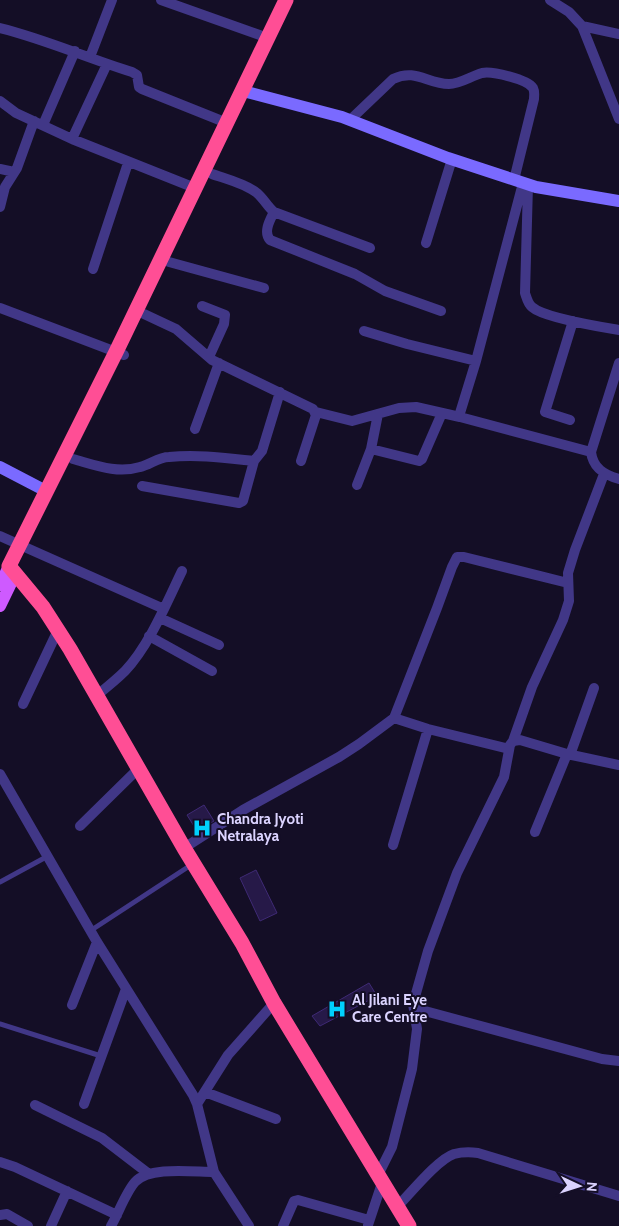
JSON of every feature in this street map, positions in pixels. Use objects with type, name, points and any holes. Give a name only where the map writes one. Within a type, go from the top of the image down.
[{"type":"highway","points":[[24,546],[46,491],[120,353],[144,314],[212,174],[268,38],[286,0]]},
{"type":"highway","points":[[296,0],[247,92],[227,123],[195,188],[73,459],[24,546],[8,567],[43,607],[58,630],[184,848],[242,943],[274,1004],[409,1226]]},
{"type":"main road","points":[[247,92],[350,120],[452,159],[522,183],[619,201]]},
{"type":"main road","points":[[0,467],[46,491]]},
{"type":"main road","points":[[0,585],[8,567]]},
{"type":"main road","points":[[0,606],[8,567]]},
{"type":"street","points":[[90,57],[112,0]]},
{"type":"street","points":[[161,0],[268,38]]},
{"type":"street","points":[[550,0],[569,12],[582,26],[619,119]]},
{"type":"street","points":[[582,26],[619,34]]},
{"type":"street","points":[[0,28],[75,51],[137,75],[139,87],[142,89],[227,123]]},
{"type":"street","points":[[0,207],[5,187],[75,51]]},
{"type":"street","points":[[72,139],[107,64]]},
{"type":"street","points":[[350,120],[393,79],[400,75],[417,76],[448,84],[490,72],[527,83],[534,92],[522,183],[460,417]]},
{"type":"street","points":[[0,101],[16,112],[72,139],[195,188]]},
{"type":"street","points":[[426,243],[452,159]]},
{"type":"street","points":[[93,269],[128,162]]},
{"type":"street","points":[[0,169],[14,172]]},
{"type":"street","points":[[212,174],[253,190],[260,195],[268,208],[274,212],[370,248]]},
{"type":"street","points":[[522,183],[525,294],[528,302],[533,308],[542,313],[619,330]]},
{"type":"street","points":[[274,212],[266,232],[270,240],[355,274],[385,292],[441,311]]},
{"type":"street","points":[[169,262],[264,288]]},
{"type":"street","points":[[202,306],[225,315],[224,324],[209,357]]},
{"type":"street","points":[[0,308],[120,353]]},
{"type":"street","points":[[144,314],[176,329],[219,363],[280,392],[316,412],[352,421],[416,407],[592,452]]},
{"type":"street","points":[[570,420],[545,412],[573,321]]},
{"type":"street","points":[[364,331],[406,344],[476,361]]},
{"type":"street","points":[[195,429],[219,363]]},
{"type":"street","points":[[618,368],[592,452],[595,465],[604,474],[619,479]]},
{"type":"street","points":[[142,486],[239,502],[243,501],[254,461],[262,451],[280,392]]},
{"type":"street","points":[[301,461],[316,412]]},
{"type":"street","points":[[371,449],[419,461],[422,459],[442,413]]},
{"type":"street","points":[[357,485],[371,449],[378,414]]},
{"type":"street","points":[[73,459],[116,470],[140,468],[170,456],[215,457],[254,461]]},
{"type":"street","points":[[283,1226],[291,1205],[294,1201],[298,1200],[306,1201],[368,1223],[380,1179],[395,1139],[412,1069],[417,1029],[413,1004],[419,979],[462,860],[476,837],[504,777],[511,745],[532,688],[562,620],[568,601],[568,573],[604,474]]},
{"type":"street","points":[[0,536],[162,614],[219,645]]},
{"type":"street","points":[[184,848],[243,810],[340,757],[394,718],[457,558],[464,557],[568,583]]},
{"type":"street","points":[[96,696],[126,670],[162,614],[182,571]]},
{"type":"street","points":[[23,704],[58,630]]},
{"type":"street","points":[[149,636],[212,671]]},
{"type":"street","points":[[535,832],[594,688]]},
{"type":"street","points":[[394,718],[428,729],[511,745],[520,740],[568,754],[619,765]]},
{"type":"street","points":[[393,845],[428,729]]},
{"type":"street","points":[[80,826],[138,769]]},
{"type":"street","points":[[0,774],[90,931],[194,1095],[198,1104],[214,1172],[248,1226]]},
{"type":"street","points":[[72,1004],[97,942]]},
{"type":"street","points":[[84,1104],[126,989]]},
{"type":"street","points":[[198,1104],[228,1055],[274,1004]]},
{"type":"street","points":[[414,1008],[619,1061]]},
{"type":"street","points":[[205,1092],[276,1119]]},
{"type":"street","points":[[35,1105],[102,1138],[149,1174]]},
{"type":"street","points":[[397,1207],[445,1158],[467,1152],[478,1153],[619,1196]]},
{"type":"street","points":[[0,1162],[118,1215]]},
{"type":"street","points":[[112,1226],[133,1185],[142,1177],[164,1172],[214,1172]]},
{"type":"street","points":[[51,1226],[67,1191]]},
{"type":"street","points":[[0,1215],[7,1214],[28,1226]]},
{"type":"lane","points":[[0,882],[48,856]]},
{"type":"lane","points":[[90,931],[193,863]]},
{"type":"lane","points":[[0,1024],[102,1056]]},
{"type":"building","points":[[204,805],[214,821],[197,831],[187,815]]},
{"type":"building","points":[[256,870],[277,913],[260,921],[240,878]]},
{"type":"building","points":[[369,983],[377,996],[320,1026],[312,1016]]},
{"type":"place","name":"Chandra Jyoti Netralaya","points":[[202,828]]},
{"type":"place","name":"Al Jilani Eye Care Centre","points":[[337,1009]]}]
